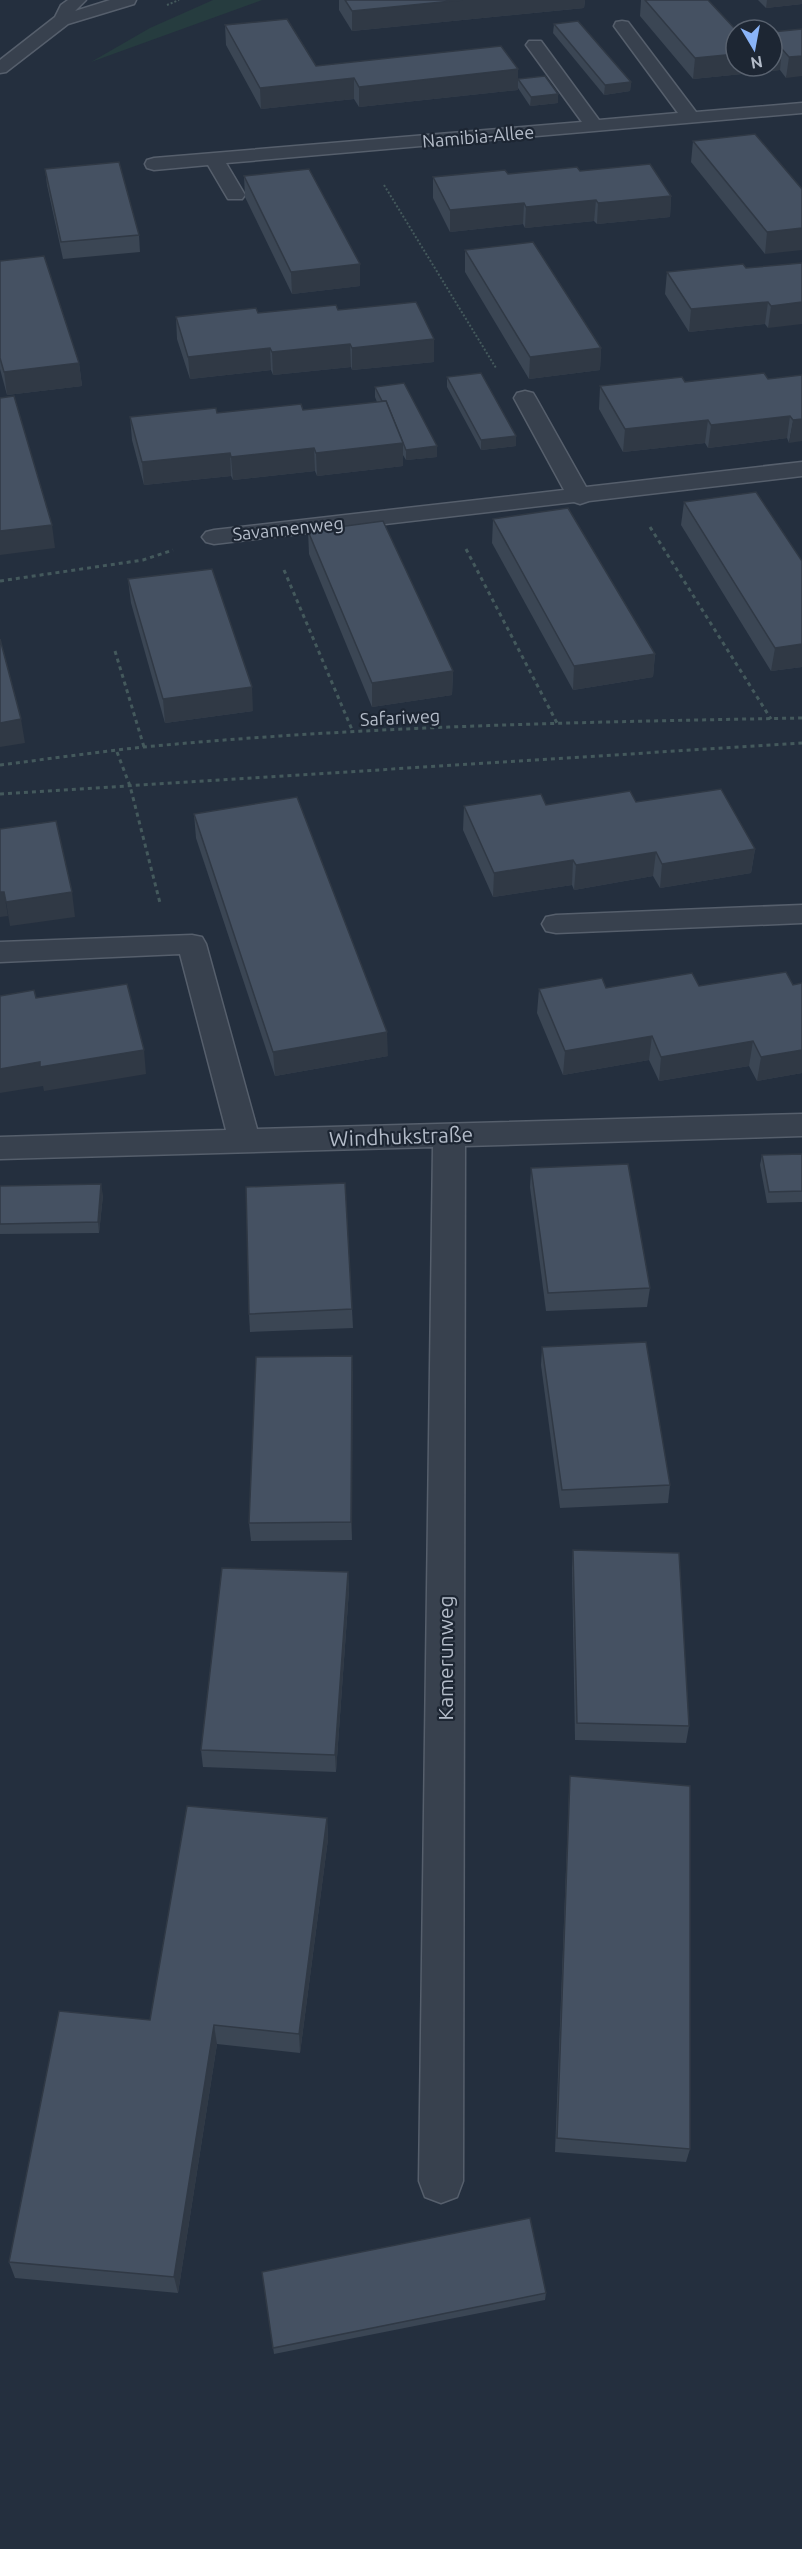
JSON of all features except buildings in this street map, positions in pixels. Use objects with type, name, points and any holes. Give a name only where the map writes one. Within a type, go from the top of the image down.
[{"type":"street","points":[[62,20],[67,9],[78,0]]},
{"type":"street","points":[[0,68],[62,20],[128,0]]},
{"type":"street","points":[[622,26],[691,118]]},
{"type":"street","points":[[535,45],[595,126]]},
{"type":"street","name":"Namibia-Allee","points":[[154,164],[802,108]]},
{"type":"street","points":[[214,159],[235,195]]},
{"type":"street","points":[[525,398],[580,497]]},
{"type":"street","name":"Savannenweg","points":[[214,537],[802,470]]},
{"type":"street","points":[[556,924],[802,914]]},
{"type":"street","points":[[0,952],[192,944],[244,1140]]},
{"type":"street","name":"Windhukstraße","points":[[0,1148],[802,1125]]},
{"type":"street","name":"Kamerunweg","points":[[441,2181],[449,1134]]},
{"type":"path","points":[[362,146],[510,390],[525,398]]},
{"type":"path","points":[[627,491],[772,719]]},
{"type":"path","points":[[446,511],[557,723]]},
{"type":"path","points":[[268,531],[353,732]]},
{"type":"path","name":"Savannenweg","points":[[0,581],[143,560],[214,537]]},
{"type":"path","points":[[115,651],[144,747]]},
{"type":"path","name":"Safariweg","points":[[0,765],[144,747],[353,732],[557,723],[802,718]]},
{"type":"path","points":[[0,794],[802,743]]},
{"type":"path","points":[[117,751],[130,786],[170,945]]},
{"type":"green space","points":[[213,0],[262,0],[91,62],[150,28]]}]
